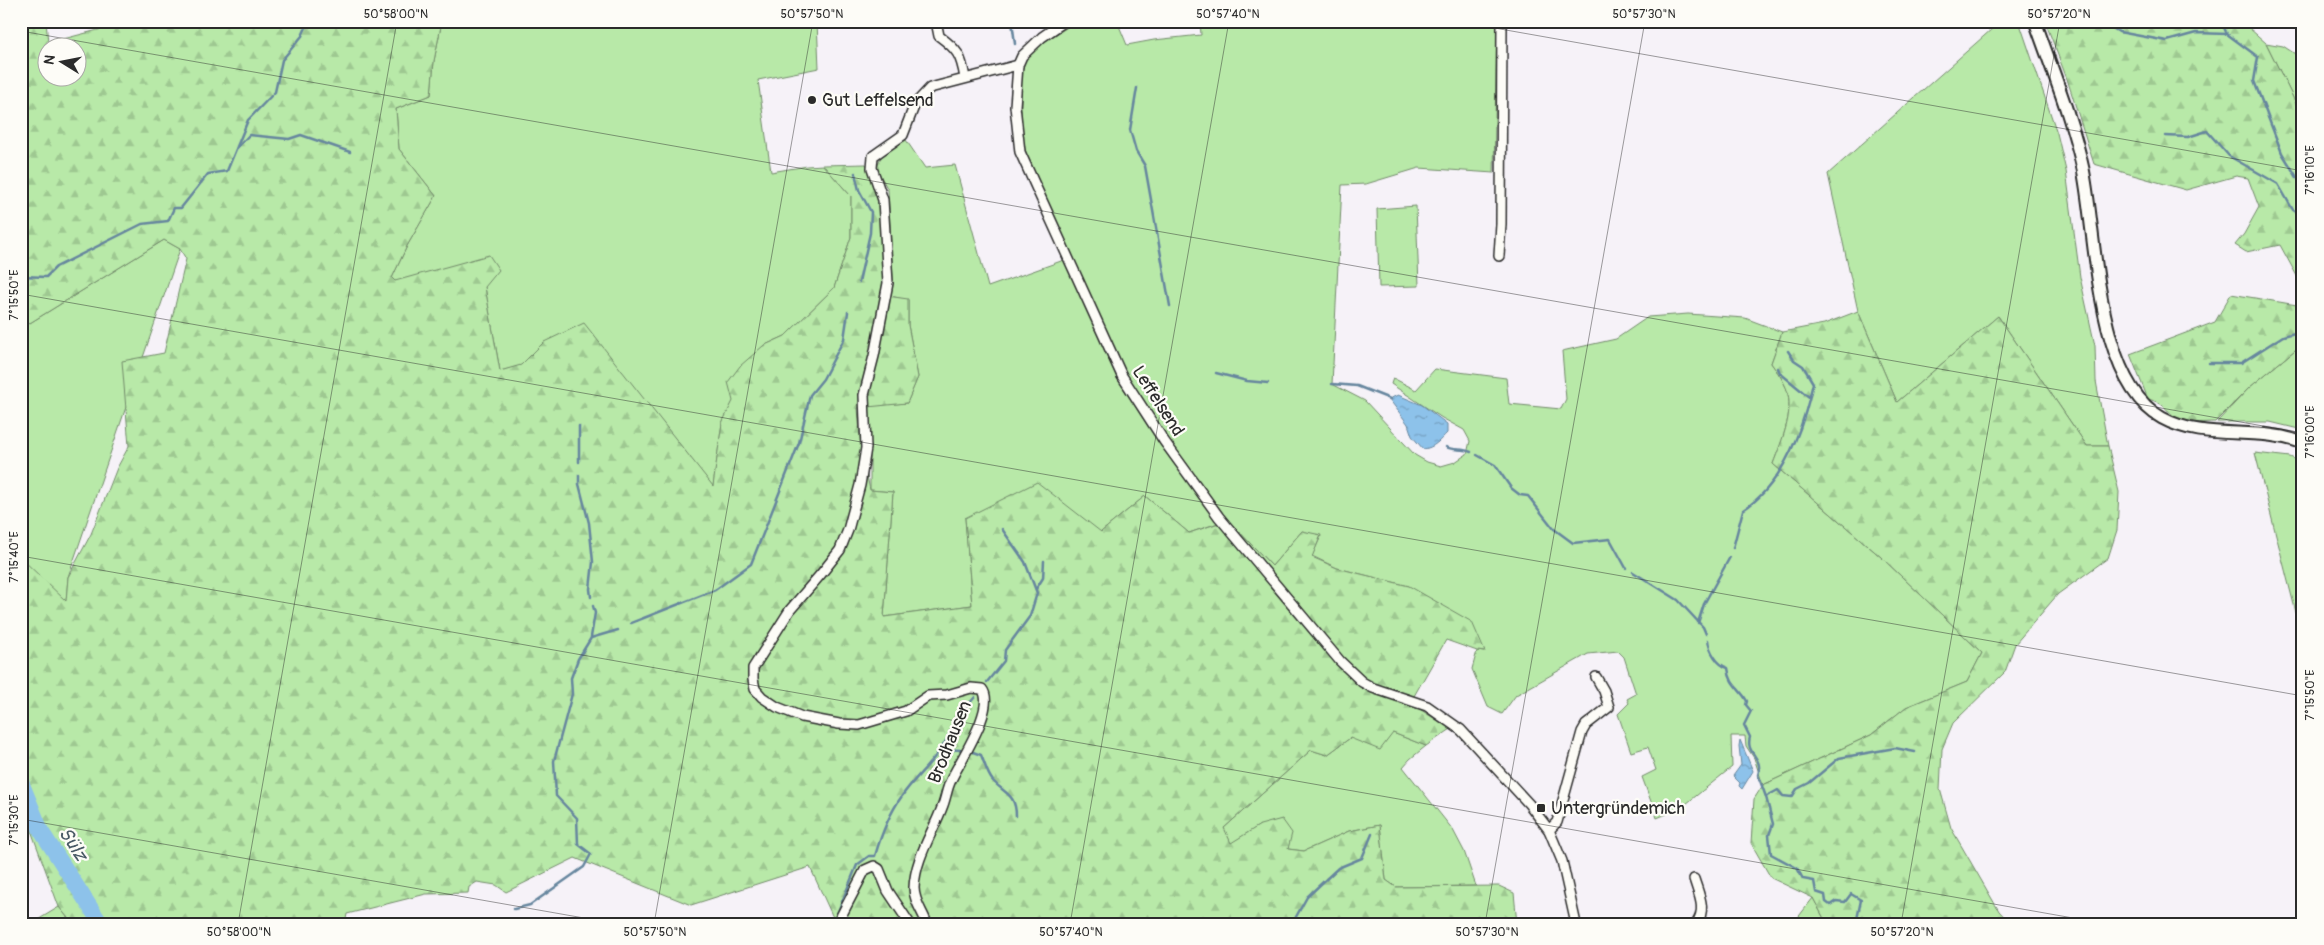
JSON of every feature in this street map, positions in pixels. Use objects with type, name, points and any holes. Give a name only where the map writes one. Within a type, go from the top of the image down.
[{"type":"street","points":[[936,21],[939,36],[957,50],[961,58],[965,78],[1018,64],[1022,56],[1035,43],[1065,21]]},
{"type":"street","points":[[1499,256],[1502,224],[1502,21]]},
{"type":"street","points":[[2035,21],[2076,141],[2083,170],[2099,286],[2106,319],[2122,370],[2131,387],[2145,406],[2162,418],[2182,427],[2208,432],[2272,435],[2303,444]]},
{"type":"street","name":"Leffelsend","points":[[1018,64],[1015,106],[1020,152],[1122,376],[1164,441],[1240,542],[1350,672],[1362,682],[1426,706],[1461,730],[1529,804],[1549,830]]},
{"type":"street","name":"Brodhausen","points":[[927,924],[916,900],[914,888],[920,856],[943,805],[951,780],[974,737],[985,704],[982,689],[971,688],[946,695],[928,696],[906,711],[859,726],[802,717],[776,707],[762,697],[755,689],[754,668],[790,610],[822,574],[840,550],[848,530],[860,485],[866,448],[865,389],[874,356],[888,283],[883,200],[872,168],[874,156],[903,135],[915,104],[930,88],[965,78]]},
{"type":"street","points":[[1576,924],[1562,861],[1549,830],[1557,822],[1582,732],[1586,725],[1609,707],[1604,691],[1596,676]]},
{"type":"street","points":[[837,924],[865,870],[874,866],[879,868],[888,891],[910,924]]},
{"type":"street","points":[[1694,879],[1702,907],[1700,918],[1696,924]]},
{"type":"green space","points":[[21,21],[46,21],[48,38],[38,38],[38,88],[88,88],[88,38],[67,38],[117,25],[121,21],[442,21],[434,61],[431,95],[396,109],[399,149],[436,196],[407,246],[392,278],[395,281],[489,255],[499,270],[485,287],[500,371],[521,365],[544,342],[584,323],[713,486],[722,423],[733,401],[728,382],[740,366],[763,346],[785,336],[834,288],[851,237],[851,196],[823,165],[866,164],[875,182],[880,200],[884,283],[880,295],[908,299],[908,325],[918,377],[907,403],[858,408],[861,448],[870,490],[893,492],[884,617],[972,605],[965,518],[1037,482],[1101,532],[1145,496],[1189,533],[1228,520],[1272,566],[1302,531],[1321,535],[1312,557],[1337,568],[1409,586],[1472,622],[1485,652],[1446,640],[1410,703],[1451,729],[1426,746],[1393,733],[1380,750],[1350,738],[1327,755],[1311,750],[1224,828],[1231,843],[1260,825],[1282,819],[1292,833],[1288,849],[1304,851],[1349,831],[1380,825],[1386,880],[1396,887],[1499,886],[1514,893],[1517,924],[836,924],[810,867],[691,905],[575,858],[506,892],[496,885],[477,882],[469,887],[468,893],[426,894],[347,914],[345,924],[73,924],[59,907],[21,803],[21,558],[66,601],[68,577],[91,534],[117,468],[129,446],[122,361],[164,353],[186,259],[180,249],[164,240],[25,326],[21,336]]},
{"type":"green space","points":[[442,21],[817,21],[819,68],[758,80],[771,172],[823,165],[851,196],[851,237],[834,288],[785,336],[763,346],[722,423],[713,487],[647,404],[544,342],[521,366],[500,371],[485,287],[394,281],[392,278],[407,246],[436,196],[399,149],[396,109],[431,95],[434,61]]},
{"type":"green space","points":[[1077,21],[1117,21],[1127,45],[1201,35],[1200,21],[1497,21],[1494,173],[1419,168],[1366,184],[1342,185],[1332,384],[1365,401],[1415,455],[1427,462],[1441,466],[1455,462],[1467,454],[1470,441],[1464,430],[1442,418],[1391,384],[1393,378],[1416,390],[1435,369],[1506,378],[1509,404],[1561,409],[1566,399],[1562,351],[1616,339],[1648,317],[1688,314],[1745,318],[1782,332],[1771,363],[1783,380],[1788,392],[1789,413],[1784,434],[1773,464],[1881,557],[1982,653],[1967,682],[1906,707],[1871,735],[1763,785],[1754,758],[1746,746],[1745,736],[1731,736],[1732,767],[1681,808],[1657,818],[1642,777],[1656,770],[1648,747],[1631,752],[1618,714],[1629,703],[1627,699],[1636,694],[1624,657],[1618,651],[1588,654],[1516,695],[1502,714],[1488,707],[1472,669],[1477,651],[1484,652],[1409,586],[1337,568],[1312,556],[1321,536],[1302,531],[1272,566],[1228,520],[1168,438],[1126,373],[1027,156],[1021,135],[1021,68],[1027,57],[1044,42]]},
{"type":"green space","points":[[2001,21],[2019,21],[2057,133],[2066,171],[2080,277],[2095,346],[2096,381],[2108,446],[2087,446],[1998,316],[1897,402],[1858,311],[1828,174]]},
{"type":"green space","points":[[2045,21],[2241,21],[2266,43],[2303,118],[2303,287],[2280,245],[2246,252],[2235,245],[2244,234],[2259,207],[2248,178],[2236,176],[2186,190],[2094,164],[2067,79]]},
{"type":"green space","points":[[2266,43],[2283,46],[2303,59],[2303,118]]},
{"type":"green space","points":[[906,140],[925,168],[955,165],[988,287],[1064,260],[1118,380],[1160,445],[1218,523],[1189,533],[1145,496],[1101,532],[965,518],[972,605],[884,617],[893,492],[870,490],[867,406],[907,403],[918,377],[908,325],[908,300],[890,296],[893,279],[888,190],[877,169],[883,154]]},
{"type":"green space","points":[[1416,206],[1419,286],[1379,287],[1377,209]]},
{"type":"green space","points":[[164,240],[180,249],[68,577],[66,602],[21,559],[21,336],[25,326]]},
{"type":"green space","points":[[2231,294],[2303,306],[2303,347],[2295,350],[2250,387],[2215,422],[2179,420],[2161,404],[2148,399],[2130,354],[2215,322]]},
{"type":"green space","points":[[1858,311],[1897,402],[1998,316],[2087,446],[2108,446],[2119,492],[2117,530],[2108,558],[2058,594],[2015,644],[2005,672],[1953,723],[1942,749],[1940,789],[1951,828],[1999,911],[2011,924],[1827,924],[1813,898],[1771,878],[1751,843],[1754,799],[1763,785],[1871,735],[1906,707],[1967,682],[1982,653],[1881,557],[1773,464],[1784,434],[1789,413],[1788,392],[1783,380],[1771,363],[1782,332],[1824,324]]},
{"type":"green space","points":[[2303,347],[2303,430],[2270,422],[2217,422],[2250,387],[2295,350]]},
{"type":"green space","points":[[2255,453],[2290,457],[2303,463],[2303,640]]},
{"type":"green space","points":[[1393,733],[1426,746],[1403,767],[1453,830],[1464,851],[1476,886],[1396,887],[1386,880],[1380,825],[1349,831],[1304,851],[1288,849],[1260,825],[1231,844],[1224,828],[1311,750],[1327,755],[1350,738]]},
{"type":"green space","points":[[1813,898],[1827,924],[1793,924]]},
{"type":"green space","points":[[59,907],[73,924],[31,924]]},
{"type":"water","points":[[1398,395],[1422,405],[1447,424],[1447,433],[1434,445],[1423,449],[1412,436],[1408,424],[1389,399]]},
{"type":"water","points":[[1740,740],[1753,771],[1742,789],[1739,786],[1740,783],[1733,776],[1741,765]]},
{"type":"waterway","points":[[21,276],[46,277],[56,267],[142,224],[168,221],[174,208],[181,208],[208,174],[227,171],[248,120],[275,92],[282,60],[302,36],[309,21]]},
{"type":"waterway","points":[[1012,21],[1015,44]]},
{"type":"waterway","points":[[2101,21],[2119,32],[2167,41],[2196,33],[2227,34]]},
{"type":"waterway","points":[[2221,21],[2227,34],[2258,57],[2254,81],[2282,153],[2303,187]]},
{"type":"waterway","points":[[1137,88],[1130,130],[1136,151],[1145,166],[1170,306]]},
{"type":"waterway","points":[[2165,136],[2188,137],[2207,131],[2229,156],[2278,184],[2293,210],[2303,216]]},
{"type":"waterway","points":[[237,148],[249,135],[289,139],[301,135],[350,152]]},
{"type":"waterway","points":[[855,173],[859,190],[871,212],[870,233],[859,282]]},
{"type":"waterway","points":[[631,623],[715,590],[751,564],[799,443],[810,395],[823,379],[844,339],[848,312]]},
{"type":"waterway","points":[[2209,363],[2241,363],[2283,336],[2303,331]]},
{"type":"waterway","points":[[1733,548],[1743,510],[1757,499],[1780,470],[1797,436],[1809,400],[1813,383],[1803,366],[1794,360],[1788,351]]},
{"type":"waterway","points":[[1778,368],[1780,373],[1809,397]]},
{"type":"waterway","points":[[1216,373],[1247,381],[1268,383]]},
{"type":"waterway","points":[[1332,384],[1357,386],[1390,399]]},
{"type":"waterway","points":[[579,426],[579,462]]},
{"type":"waterway","points":[[1446,447],[1471,452]]},
{"type":"waterway","points":[[1477,455],[1495,465],[1511,488],[1520,495],[1528,496],[1554,529],[1573,543],[1610,539],[1626,568]]},
{"type":"waterway","points":[[579,475],[579,484],[589,523],[593,562],[591,597]]},
{"type":"waterway","points":[[987,682],[1004,661],[1005,650],[1030,616],[1037,593],[1025,562],[1002,529]]},
{"type":"waterway","points":[[1698,623],[1704,604],[1730,557]]},
{"type":"waterway","points":[[1036,589],[1043,578],[1044,561]]},
{"type":"waterway","points":[[1633,572],[1678,600],[1703,627],[1706,634]]},
{"type":"waterway","points":[[591,637],[595,613],[593,606]]},
{"type":"waterway","points":[[514,909],[530,905],[584,867],[591,854],[578,844],[577,818],[556,796],[554,761],[572,694],[571,678],[578,659],[591,638],[618,630]]},
{"type":"waterway","points":[[1708,640],[1714,657],[1720,664],[1728,668],[1733,683],[1744,696],[1747,701],[1746,705],[1751,711],[1744,725],[1750,737],[1750,748],[1759,764],[1758,775],[1773,824],[1769,835],[1771,854],[1797,868],[1803,879],[1814,881],[1816,892],[1825,895],[1826,902],[1830,905],[1836,901],[1845,902],[1851,894],[1861,900],[1856,924]]},
{"type":"waterway","points":[[837,914],[857,865],[869,856],[875,856],[886,825],[897,803],[942,748],[951,730],[958,726],[960,714],[975,697]]},
{"type":"waterway","points":[[1767,796],[1778,790],[1783,796],[1792,797],[1797,789],[1809,783],[1839,758],[1895,748],[1915,752]]},
{"type":"waterway","points":[[941,749],[962,750]]},
{"type":"waterway","points":[[973,752],[981,755],[991,778],[1012,799],[1016,809],[1016,816]]},
{"type":"waterway","name":"Sülz","points":[[21,782],[41,831],[101,924]]},
{"type":"waterway","points":[[21,827],[36,820]]},
{"type":"waterway","points":[[1292,924],[1307,897],[1338,868],[1362,858],[1372,834]]},
{"type":"place","name":"Gut Leffelsend","points":[[812,100]]},
{"type":"place","name":"Untergründemich","points":[[1541,808]]}]
